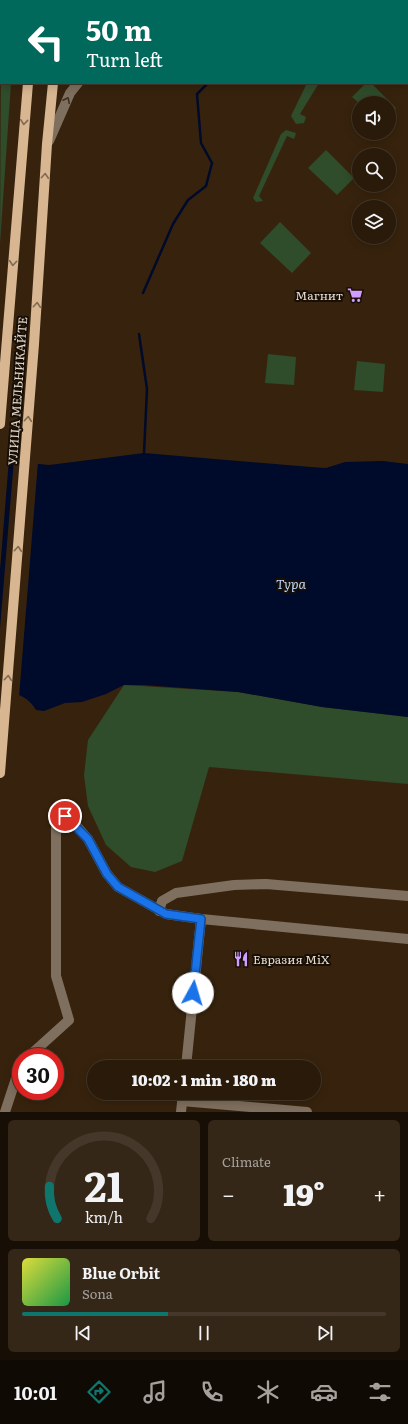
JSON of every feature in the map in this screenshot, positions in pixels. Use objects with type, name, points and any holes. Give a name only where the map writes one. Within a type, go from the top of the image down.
[{"type":"main road","name":"УЛИЦА МЕЛЬНИКАЙТЕ","points":[[0,424],[28,84]]},
{"type":"main road","name":"УЛИЦА МЕЛЬНИКАЙТЕ","points":[[0,773],[34,344],[47,144],[53,84]]},
{"type":"street","points":[[47,144],[70,93],[77,84]]},
{"type":"street","points":[[38,1048],[69,1020],[56,976],[56,810],[73,822],[88,839],[107,874],[118,887],[159,911],[174,916],[408,939]]},
{"type":"street","points":[[159,911],[162,901],[176,894],[234,886],[284,885],[408,896]]},
{"type":"street","points":[[187,1060],[201,919]]},
{"type":"street","points":[[5,1112],[12,1091]]},
{"type":"street","points":[[181,1112],[183,1100]]},
{"type":"street","points":[[208,1100],[307,1112]]},
{"type":"green space","points":[[1,84],[11,84],[0,244]]},
{"type":"green space","points":[[307,84],[318,84],[300,114],[306,117],[304,123],[296,124],[291,116]]},
{"type":"green space","points":[[365,84],[372,84],[384,96],[353,96]]},
{"type":"green space","points":[[286,130],[296,133],[294,139],[287,136],[259,196],[263,201],[256,202],[253,198],[281,134]]},
{"type":"green space","points":[[326,150],[352,176],[352,180],[337,195],[308,168]]},
{"type":"green space","points":[[280,222],[311,253],[292,273],[260,243]]},
{"type":"green space","points":[[268,354],[296,357],[294,385],[265,383]]},
{"type":"green space","points":[[357,361],[385,364],[383,392],[354,390]]},
{"type":"green space","points":[[124,685],[238,692],[322,707],[408,717],[408,784],[209,767],[182,861],[155,872],[131,867],[106,845],[88,806],[84,775],[88,740]]},
{"type":"water","name":"Тура","points":[[144,453],[326,468],[345,462],[383,461],[408,464],[408,717],[322,707],[238,692],[143,685],[124,685],[106,694],[82,702],[65,703],[44,711],[36,710],[29,701],[16,694],[0,694],[0,460],[49,465]]},
{"type":"pier","points":[[0,458],[9,459],[0,570]]},
{"type":"pier","points":[[14,459],[38,462],[19,697],[11,694],[0,696],[0,628]]},
{"type":"waterway","points":[[143,293],[173,224],[188,200],[206,186],[212,163],[201,143],[197,94],[207,84]]},
{"type":"waterway","points":[[139,334],[147,389],[144,453]]},
{"type":"place","name":"Магнит","points":[[355,295]]},
{"type":"place","name":"Евразия MiX","points":[[241,959]]},
{"type":"route","points":[[65,816],[73,822],[88,839],[107,874],[118,887],[145,904],[166,914],[201,919],[193,993]]}]
